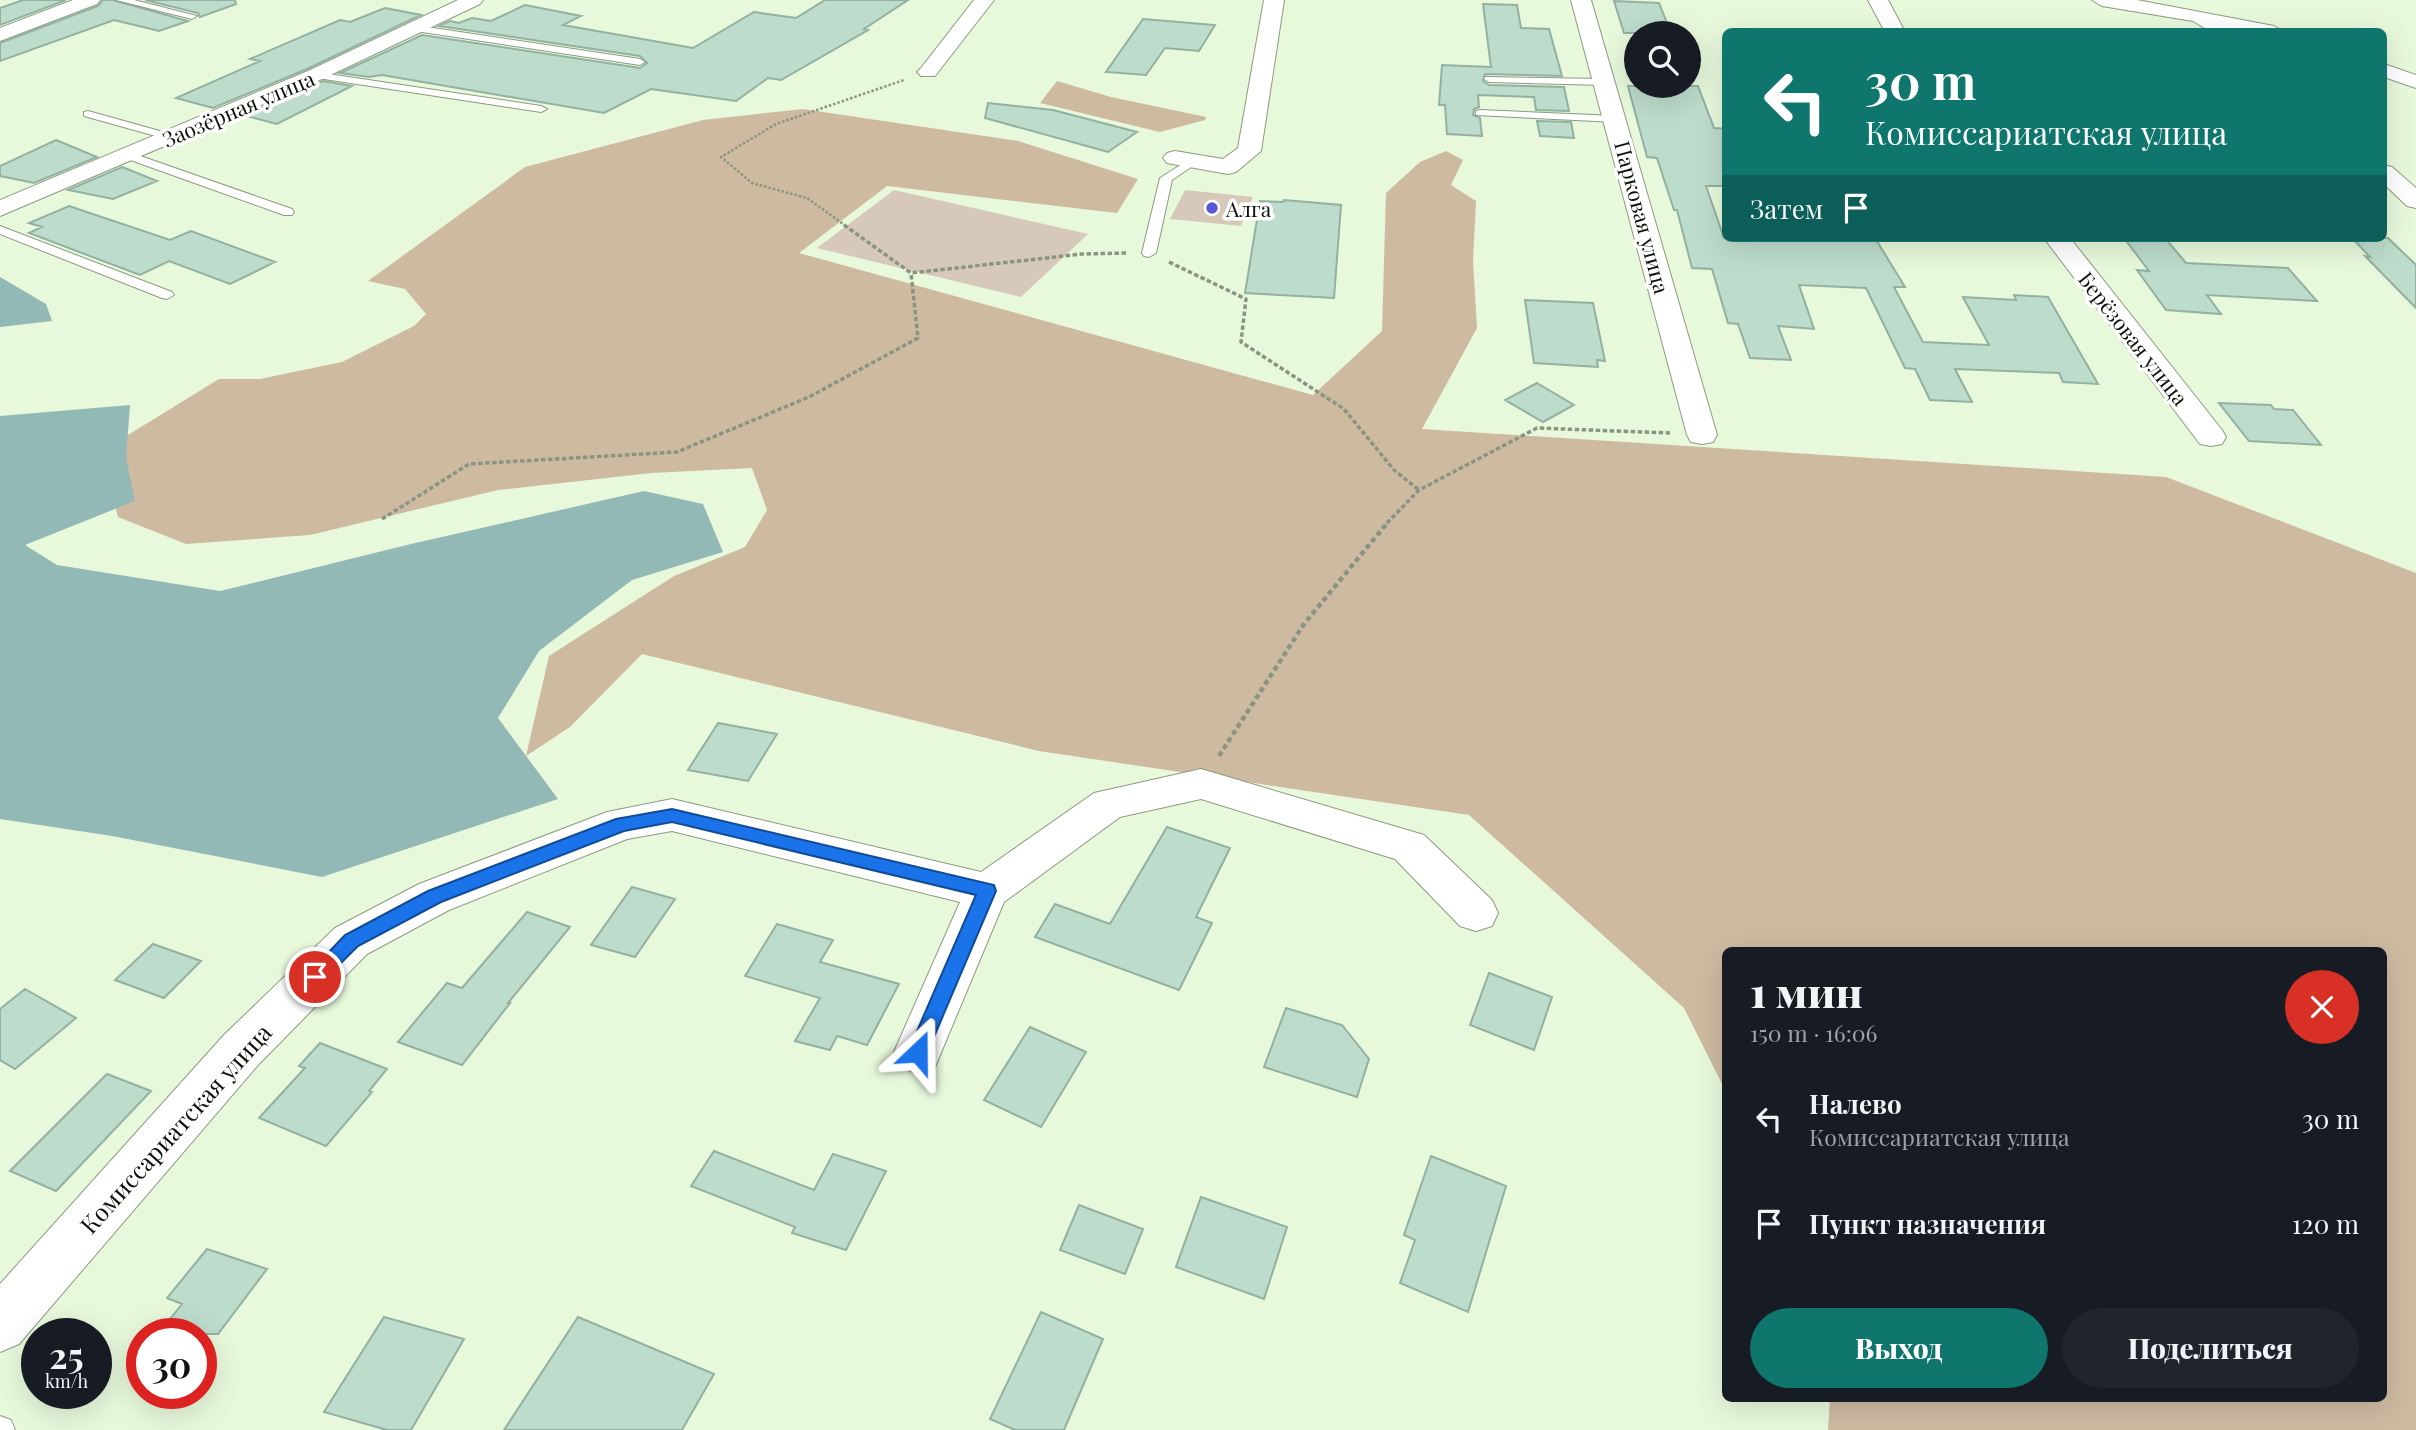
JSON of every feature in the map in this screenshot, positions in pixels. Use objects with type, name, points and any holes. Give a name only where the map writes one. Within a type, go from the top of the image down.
[{"type":"street","points":[[0,35],[90,0]]},
{"type":"street","name":"Заозёрная улица","points":[[0,209],[315,75],[473,0]]},
{"type":"street","points":[[928,72],[984,0]]},
{"type":"street","points":[[1185,159],[1228,167],[1249,151],[1274,0]]},
{"type":"street","name":"Парковая улица","points":[[1581,0],[1606,82],[1702,435]]},
{"type":"street","points":[[1878,0],[1893,28]]},
{"type":"street","points":[[2102,0],[2255,28]]},
{"type":"street","points":[[2198,16],[2220,28]]},
{"type":"street","points":[[2387,72],[2416,82]]},
{"type":"street","points":[[2387,175],[2416,201]]},
{"type":"street","name":"Берёзовая улица","points":[[2060,242],[2211,437]]},
{"type":"street","points":[[918,1052],[987,891],[1108,804],[1201,784],[1409,847],[1476,913]]},
{"type":"street","name":"Комиссариатская улица","points":[[0,1325],[241,1049],[351,941],[434,897],[622,824],[672,815],[987,891]]},
{"type":"lane","points":[[121,0],[192,16]]},
{"type":"lane","points":[[412,27],[640,62]]},
{"type":"lane","points":[[315,75],[541,109]]},
{"type":"lane","points":[[1489,79],[1606,82]]},
{"type":"lane","points":[[88,114],[170,137]]},
{"type":"lane","points":[[1480,114],[1616,119]]},
{"type":"lane","points":[[126,155],[288,212]]},
{"type":"lane","points":[[1149,253],[1166,178],[1185,159]]},
{"type":"lane","points":[[0,230],[167,295]]},
{"type":"path","points":[[928,72],[776,124],[721,158],[752,183],[807,198],[911,273],[1082,254],[1149,253],[1246,299],[1241,342],[1344,409],[1394,470],[1419,489]]},
{"type":"path","points":[[382,519],[469,464],[677,452],[809,397],[918,338],[911,273]]},
{"type":"path","points":[[1201,784],[1304,624],[1392,517],[1419,489],[1537,428],[1702,435]]},
{"type":"shaded area","points":[[1057,81],[1111,97],[1206,117],[1205,120],[1160,132],[1040,103]]},
{"type":"shaded area","points":[[803,109],[1018,141],[1138,179],[1117,213],[887,186],[799,253],[1313,395],[1382,331],[1386,193],[1420,162],[1446,151],[1463,160],[1451,185],[1476,201],[1473,261],[1477,328],[1422,429],[2166,477],[2416,573],[2416,1430],[1828,1430],[1830,1402],[2387,1402],[2387,947],[1722,947],[1722,1084],[1684,1008],[1469,815],[1039,751],[642,654],[570,727],[526,756],[549,656],[674,576],[745,547],[767,510],[752,468],[651,473],[498,490],[310,535],[186,544],[118,517],[102,451],[219,379],[260,379],[342,362],[414,326],[426,314],[405,289],[368,281],[525,167],[703,120]]},
{"type":"shaded area","points":[[894,190],[1088,234],[1021,297],[817,248]]},
{"type":"shaded area","name":"Алга","points":[[1185,190],[1253,197],[1241,226],[1170,219]]},
{"type":"water","points":[[0,277],[46,304],[52,321],[0,327]]},
{"type":"water","points":[[130,405],[126,458],[135,501],[25,545],[57,565],[220,591],[644,491],[703,504],[723,552],[632,580],[539,651],[498,718],[558,799],[322,877],[112,836],[0,819],[0,416]]},
{"type":"building","points":[[23,0],[66,0],[0,25],[0,8]]},
{"type":"building","points":[[103,0],[113,0],[188,21],[159,31],[114,20],[0,61],[0,43],[98,6]]},
{"type":"building","points":[[145,0],[235,0],[236,4],[200,17],[198,13]]},
{"type":"building","points":[[825,0],[908,0],[864,29],[868,30],[781,80],[768,78],[736,101],[651,89],[604,113],[382,75],[369,77],[340,73],[422,35],[640,68],[647,63],[640,56],[439,26],[450,21],[459,23],[472,18],[491,21],[525,5],[581,16],[563,25],[693,48],[754,12],[796,18]]},
{"type":"building","points":[[1614,1],[1659,3],[1666,21],[1624,21],[1624,33]]},
{"type":"building","points":[[1483,4],[1517,5],[1521,28],[1549,29],[1562,76],[1485,74],[1483,81],[1489,85],[1564,87],[1569,111],[1536,110],[1534,97],[1478,95],[1479,107],[1474,109],[1473,115],[1480,118],[1482,136],[1447,134],[1445,105],[1439,105],[1442,65],[1491,67]]},
{"type":"building","points":[[385,8],[421,15],[307,69],[213,108],[176,98],[260,61],[250,59],[340,20],[350,22]]},
{"type":"building","points":[[1143,19],[1215,25],[1199,51],[1165,48],[1146,75],[1106,72]]},
{"type":"building","points":[[323,81],[352,86],[277,124],[243,115]]},
{"type":"building","points":[[1701,94],[1714,128],[1722,129],[1722,186],[1706,186],[1722,232],[1722,242],[1877,242],[1905,287],[1894,287],[1923,342],[1989,345],[1963,297],[2016,300],[2014,295],[2048,297],[2098,384],[2063,382],[2059,373],[1955,369],[1972,402],[1930,400],[1915,369],[1905,368],[1866,288],[1799,285],[1814,329],[1778,326],[1791,360],[1750,358],[1738,324],[1728,323],[1712,269],[1692,268],[1677,210],[1674,210],[1657,158],[1647,157],[1631,98],[1701,98]]},
{"type":"building","points":[[988,103],[1053,110],[1137,132],[1108,152],[985,118]]},
{"type":"building","points":[[1537,121],[1571,122],[1574,138],[1540,136]]},
{"type":"building","points":[[56,140],[97,157],[34,183],[0,176],[0,166]]},
{"type":"building","points":[[122,167],[157,181],[113,199],[68,190]]},
{"type":"building","points":[[1284,200],[1341,205],[1334,298],[1245,293],[1260,201]]},
{"type":"building","points":[[69,206],[170,240],[191,231],[275,262],[230,284],[169,261],[140,275],[29,233],[42,227],[29,223]]},
{"type":"building","points":[[2388,238],[2416,265],[2416,308],[2365,256],[2370,257],[2356,242],[2387,242]]},
{"type":"building","points":[[2127,242],[2168,242],[2186,263],[2288,268],[2317,301],[2207,295],[2221,314],[2166,310],[2137,270],[2149,271]]},
{"type":"building","points":[[1525,300],[1593,303],[1605,361],[1597,360],[1598,367],[1534,363]]},
{"type":"building","points":[[1537,383],[1574,405],[1543,422],[1505,400]]},
{"type":"building","points":[[2219,403],[2271,405],[2274,409],[2293,410],[2321,445],[2249,441]]},
{"type":"building","points":[[718,723],[777,734],[748,781],[688,770]]},
{"type":"building","points":[[1167,827],[1230,848],[1196,917],[1212,923],[1179,990],[1035,937],[1055,904],[1110,924]]},
{"type":"building","points":[[632,887],[675,899],[635,957],[591,945]]},
{"type":"building","points":[[527,912],[570,927],[462,1065],[398,1042],[447,983],[462,988]]},
{"type":"building","points":[[777,924],[833,940],[820,962],[899,984],[867,1045],[837,1036],[830,1050],[795,1041],[820,998],[745,976]]},
{"type":"building","points":[[153,944],[201,961],[164,998],[115,980]]},
{"type":"building","points":[[1489,973],[1552,997],[1534,1050],[1470,1025]]},
{"type":"building","points":[[25,989],[76,1018],[15,1069],[0,1060],[0,1009]]},
{"type":"building","points":[[1286,1008],[1342,1025],[1369,1059],[1357,1097],[1264,1067]]},
{"type":"building","points":[[1030,1027],[1086,1052],[1041,1127],[984,1100]]},
{"type":"building","points":[[320,1043],[387,1069],[369,1091],[372,1092],[326,1146],[259,1118],[305,1068],[299,1066]]},
{"type":"building","points":[[107,1074],[151,1091],[56,1191],[10,1171]]},
{"type":"building","points":[[714,1151],[814,1190],[833,1154],[886,1171],[846,1250],[792,1233],[795,1227],[691,1186]]},
{"type":"building","points":[[1431,1156],[1506,1186],[1468,1312],[1400,1283],[1415,1240],[1404,1235]]},
{"type":"building","points":[[1201,1197],[1287,1227],[1264,1299],[1176,1267]]},
{"type":"building","points":[[1079,1205],[1143,1229],[1125,1274],[1060,1250]]},
{"type":"building","points":[[207,1249],[267,1269],[218,1334],[217,1318],[171,1318],[182,1304],[167,1298]]},
{"type":"building","points":[[1041,1312],[1103,1339],[1064,1430],[1015,1430],[990,1419]]},
{"type":"building","points":[[384,1317],[464,1339],[411,1430],[387,1430],[324,1412]]},
{"type":"building","points":[[578,1317],[714,1374],[682,1430],[504,1430]]},
{"type":"place","name":"Алга","points":[[1212,208]]},
{"type":"route","points":[[315,977],[351,941],[434,897],[622,824],[672,815],[987,891],[918,1052]]}]
